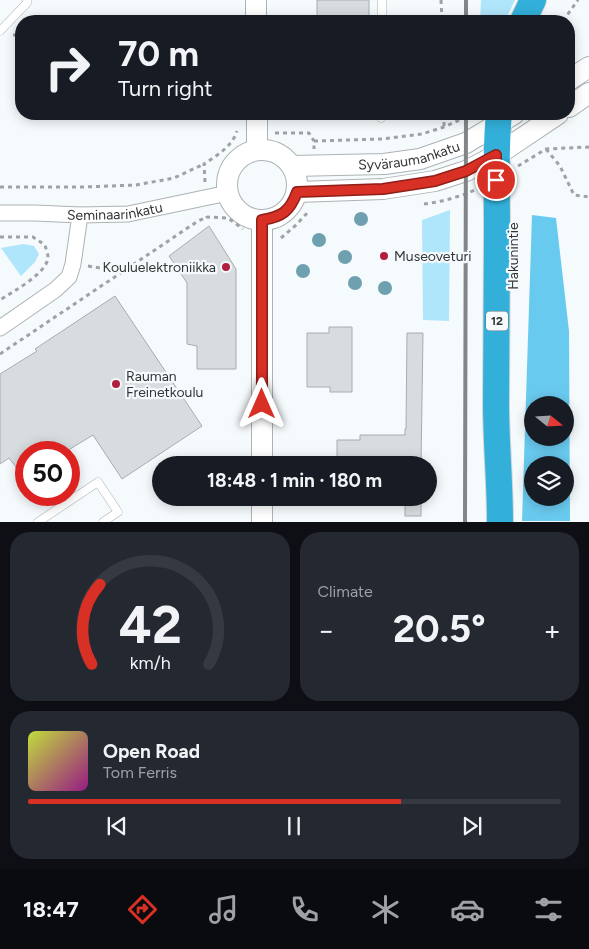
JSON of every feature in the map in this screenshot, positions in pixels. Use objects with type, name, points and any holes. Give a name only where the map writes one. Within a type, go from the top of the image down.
[{"type":"highway","points":[[526,15],[533,0]]},
{"type":"highway","points":[[542,15],[548,0]]},
{"type":"highway","name":"Hakunintie","points":[[500,522],[496,403],[507,133]]},
{"type":"main road","points":[[256,0],[256,15]]},
{"type":"main road","points":[[575,76],[589,66]]},
{"type":"main road","points":[[575,102],[589,93]]},
{"type":"main road","points":[[256,120],[256,150]]},
{"type":"main road","name":"Syväraumankatu","points":[[292,166],[384,164],[420,159],[466,143],[507,133],[542,120]]},
{"type":"main road","name":"Syväraumankatu","points":[[297,192],[383,189],[435,181],[466,171],[507,133]]},
{"type":"main road","points":[[256,150],[270,150],[283,156],[292,166],[296,175],[297,192],[290,206],[283,214],[262,220],[250,218],[239,211],[231,202],[227,181],[231,168],[244,154],[256,150]]},
{"type":"main road","points":[[262,220],[262,456]]},
{"type":"main road","points":[[262,506],[262,522]]},
{"type":"street","name":"Seminaarinkatu","points":[[0,213],[80,216],[128,214],[228,193]]},
{"type":"street","points":[[0,328],[55,290],[68,277],[73,264],[80,216]]},
{"type":"lane","points":[[15,15],[27,3],[27,0]]},
{"type":"lane","points":[[382,0],[382,15]]},
{"type":"lane","points":[[0,31],[15,15]]},
{"type":"lane","points":[[38,522],[98,482],[118,512],[103,522]]},
{"type":"path","points":[[441,0],[442,15]]},
{"type":"path","points":[[567,15],[578,0]]},
{"type":"path","points":[[444,120],[444,127]]},
{"type":"path","points":[[314,141],[382,140],[422,134],[460,120]]},
{"type":"path","points":[[507,133],[546,149],[589,147]]},
{"type":"path","points":[[546,149],[560,166],[574,194],[589,197]]},
{"type":"path","points":[[0,187],[136,185],[174,178],[204,164]]},
{"type":"path","points":[[280,239],[296,226],[313,207]]},
{"type":"path","points":[[0,354],[198,221],[207,217]]},
{"type":"path","points":[[0,238],[34,237],[45,245],[48,258],[46,265],[38,274],[0,300]]},
{"type":"shaded area","points":[[481,0],[515,0],[508,15],[480,15]]},
{"type":"shaded area","points":[[450,210],[449,321],[423,320],[422,220]]},
{"type":"shaded area","points":[[532,215],[556,218],[569,331],[569,396],[526,396]]},
{"type":"shaded area","points":[[23,244],[34,246],[39,254],[35,262],[21,276],[1,248]]},
{"type":"shaded area","points":[[524,446],[570,446],[570,456],[524,456]]},
{"type":"shaded area","points":[[524,460],[524,506],[570,506],[570,521],[522,521]]},
{"type":"building","points":[[317,0],[369,0],[369,15],[317,15]]},
{"type":"building","points":[[209,226],[236,269],[236,369],[197,369],[197,346],[187,344],[187,283],[169,256]]},
{"type":"building","name":"Rauman Freinetkoulu","points":[[115,296],[202,426],[157,456],[152,456],[152,459],[122,479],[93,435],[80,443],[80,441],[15,441],[15,466],[9,458],[0,464],[0,374],[37,351],[35,349]]},
{"type":"building","points":[[329,327],[352,327],[352,392],[330,392],[330,387],[307,387],[307,333],[329,333]]},
{"type":"building","points":[[407,333],[423,333],[421,456],[337,456],[337,440],[360,440],[360,435],[405,435]]},
{"type":"building","points":[[405,506],[421,506],[421,516],[405,516]]},
{"type":"railway","points":[[466,0],[466,15]]},
{"type":"railway","points":[[465,522],[466,120]]},
{"type":"place","name":"Museoveturi","points":[[384,256]]},
{"type":"place","name":"Kouluelektroniikka","points":[[226,267]]},
{"type":"place","name":"Rauman Freinetkoulu","points":[[116,384]]},
{"type":"route","points":[[262,404],[262,220],[283,214],[294,200],[297,192],[383,189],[435,181],[466,171],[496,155],[496,180]]}]
